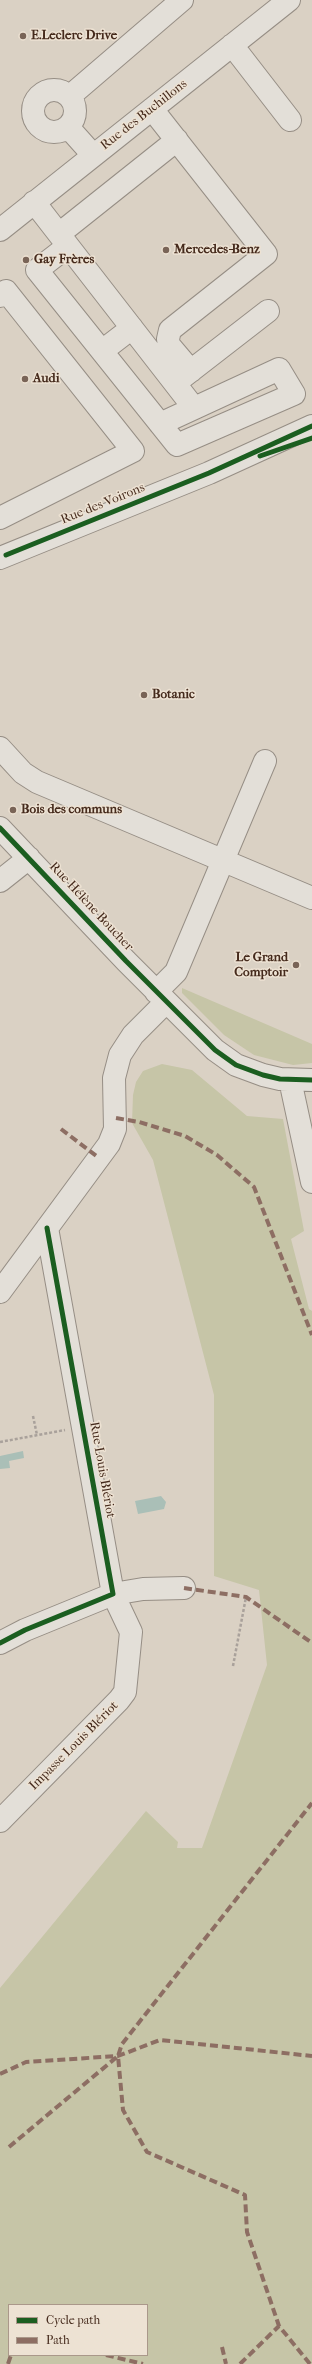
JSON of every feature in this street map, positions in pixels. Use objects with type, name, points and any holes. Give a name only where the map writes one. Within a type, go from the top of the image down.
[{"type":"street","points":[[70,96],[182,0]]},
{"type":"street","name":"Rue des Buchillons","points":[[0,230],[289,0]]},
{"type":"street","points":[[232,45],[290,120]]},
{"type":"street","points":[[47,90],[59,90],[70,96],[75,103],[76,112],[74,120],[68,127],[58,132],[45,130],[36,122],[33,110],[37,98],[47,90]]},
{"type":"street","points":[[152,109],[266,254],[170,330],[168,339],[169,344],[194,408]]},
{"type":"street","points":[[68,127],[93,155]]},
{"type":"street","points":[[160,424],[279,369],[294,394],[177,445],[160,424],[102,351],[37,270],[63,240],[177,140]]},
{"type":"street","points":[[34,202],[132,328],[183,378]]},
{"type":"street","points":[[0,296],[6,291],[133,451],[0,518]]},
{"type":"street","points":[[183,378],[268,311]]},
{"type":"street","points":[[102,351],[132,328]]},
{"type":"street","name":"Rue des Voirons","points":[[2,556],[208,473],[312,426]]},
{"type":"street","name":"Rue des Voirons","points":[[208,473],[312,438]]},
{"type":"street","points":[[0,748],[23,773],[33,780],[312,898]]},
{"type":"street","points":[[0,1292],[112,1138],[116,1124],[114,1078],[120,1055],[161,997],[176,972],[265,762]]},
{"type":"street","name":"Rue Hélène Boucher","points":[[0,828],[203,1040],[230,1061],[263,1076],[290,1080],[312,1080]]},
{"type":"street","points":[[0,881],[29,858]]},
{"type":"street","points":[[290,1080],[312,1182]]},
{"type":"street","name":"Rue Louis Blériot","points":[[47,1228],[113,1594]]},
{"type":"street","points":[[0,1643],[26,1630],[113,1594],[144,1589],[184,1588]]},
{"type":"street","name":"Impasse Louis Blériot","points":[[0,1821],[119,1700],[125,1692],[131,1632],[113,1594]]},
{"type":"path","points":[[33,1416],[37,1435]]},
{"type":"path","points":[[0,1442],[83,1426]]},
{"type":"path","points":[[233,1666],[246,1597]]},
{"type":"green space","points":[[182,988],[312,1044],[312,1063],[293,1065],[254,1055],[224,1035],[182,993]]},
{"type":"green space","points":[[162,1064],[192,1070],[247,1116],[283,1119],[304,1231],[291,1239],[309,1309],[312,1311],[312,2364],[0,2364],[0,1988],[146,1811],[178,1842],[177,1848],[202,1848],[267,1665],[259,1590],[214,1576],[214,1395],[153,1160],[132,1123],[133,1095],[136,1082],[143,1071]]},
{"type":"shaded area","points":[[23,1451],[24,1458],[9,1461],[10,1468],[0,1469],[0,1456]]},
{"type":"shaded area","points":[[161,1496],[166,1502],[164,1509],[138,1514],[135,1501]]},
{"type":"marked path","points":[[116,1118],[139,1122],[185,1136],[217,1155],[254,1187],[312,1335]]},
{"type":"marked path","points":[[61,1129],[99,1158]]},
{"type":"marked path","points":[[184,1588],[246,1597],[312,1643]]},
{"type":"marked path","points":[[310,2364],[279,2326],[247,2232],[245,2195],[147,2152],[123,2110],[118,2056],[122,2044],[312,1803]]},
{"type":"marked path","points":[[0,2074],[26,2062],[118,2056],[160,2040],[312,2056]]},
{"type":"marked path","points":[[9,2147],[118,2056]]},
{"type":"marked path","points":[[240,2364],[279,2326]]},
{"type":"marked path","points":[[222,2347],[226,2364]]},
{"type":"marked path","points":[[8,2364],[11,2356]]},
{"type":"marked path","points":[[110,2356],[143,2364]]},
{"type":"cycle path","points":[[6,555],[209,473],[312,426]]},
{"type":"cycle path","points":[[260,456],[312,438]]},
{"type":"cycle path","points":[[0,828],[126,961],[215,1050],[236,1065],[263,1075],[280,1079],[312,1080]]},
{"type":"cycle path","points":[[0,1643],[25,1630],[113,1594],[47,1228]]},
{"type":"place","name":"E.Leclerc Drive","points":[[23,36]]},
{"type":"place","name":"Mercedes-Benz","points":[[166,250]]},
{"type":"place","name":"Gay Frères","points":[[26,260]]},
{"type":"place","name":"Audi","points":[[25,379]]},
{"type":"place","name":"Botanic","points":[[144,695]]},
{"type":"place","name":"Bois des communs","points":[[13,810]]},
{"type":"place","name":"Le Grand Comptoir","points":[[296,965]]}]
